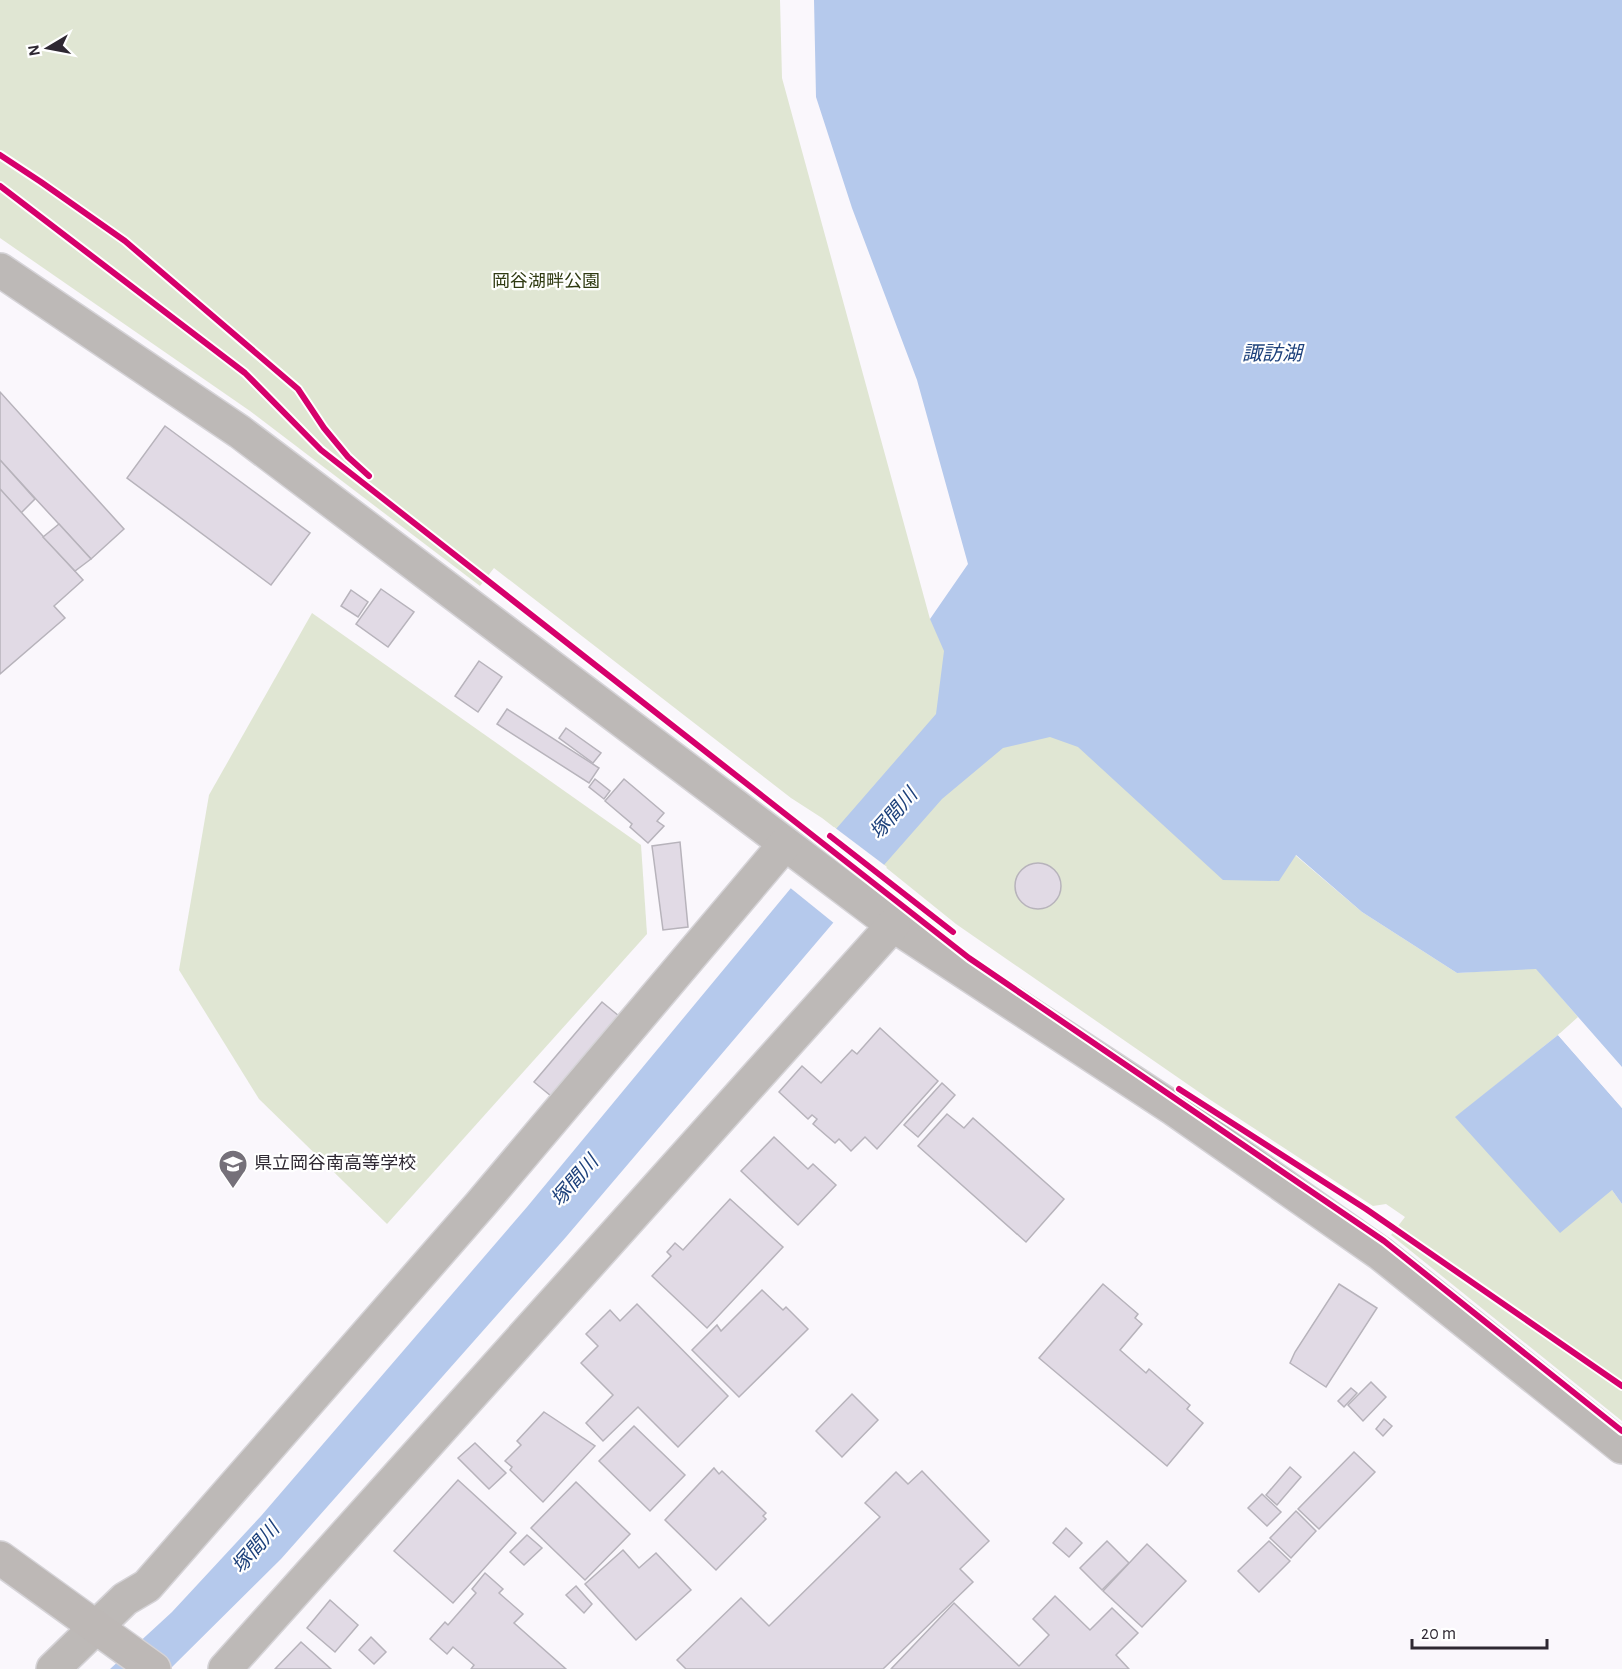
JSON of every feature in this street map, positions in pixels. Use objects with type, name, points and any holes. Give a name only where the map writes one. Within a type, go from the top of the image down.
[{"type":"street","points":[[0,270],[240,432],[883,918],[1174,1109],[1381,1254],[1622,1447]]},
{"type":"street","points":[[52,1669],[100,1630],[125,1599],[147,1586],[791,848]]},
{"type":"street","points":[[225,1669],[883,918]]},
{"type":"street","points":[[0,1558],[154,1669]]},
{"type":"path","points":[[0,155],[125,241],[298,388],[324,428],[348,457],[369,476]]},
{"type":"green space","name":"岡谷湖畔公園","points":[[0,0],[780,0],[782,78],[930,619],[1295,855],[1362,912],[1457,973],[1536,968],[1578,1017],[1456,1117],[1612,1190],[1622,1204],[1622,1421],[1391,1235],[1405,1217],[1386,1204],[1373,1206],[1209,1099],[956,924],[822,818],[791,798],[494,568],[480,586],[250,411],[0,238]]},
{"type":"green space","points":[[312,613],[641,845],[647,934],[387,1224],[259,1099],[179,970],[209,795]]},
{"type":"water","name":"諏訪湖","points":[[814,0],[1622,0],[1622,1067],[1536,969],[1457,973],[1362,912],[1296,855],[1279,881],[1223,880],[1078,747],[1050,737],[1003,748],[942,799],[833,923],[566,1237],[281,1559],[170,1669],[110,1669],[172,1612],[261,1516],[527,1207],[791,888],[836,829],[936,714],[944,651],[930,619],[968,564],[917,380],[852,208],[816,97]]},
{"type":"water","points":[[1558,1035],[1622,1108],[1622,1204],[1612,1190],[1560,1233],[1455,1117]]},
{"type":"pier","points":[[834,827],[887,867],[835,924],[788,886]]},
{"type":"pier","points":[[1560,1033],[1622,1103],[1622,1108],[1558,1035]]},
{"type":"building","points":[[0,392],[124,529],[91,559],[0,460]]},
{"type":"building","points":[[165,426],[310,533],[271,585],[127,478]]},
{"type":"building","points":[[0,460],[35,499],[21,513],[0,489]]},
{"type":"building","points":[[0,489],[83,580],[54,606],[65,618],[0,674]]},
{"type":"building","points":[[59,524],[91,559],[75,571],[43,537]]},
{"type":"building","points":[[381,589],[414,612],[388,647],[356,624]]},
{"type":"building","points":[[351,590],[368,602],[358,617],[341,606]]},
{"type":"building","points":[[479,661],[502,677],[478,712],[455,696]]},
{"type":"building","points":[[507,709],[599,768],[589,783],[497,724]]},
{"type":"building","points":[[566,728],[601,753],[593,763],[559,738]]},
{"type":"building","points":[[595,779],[610,791],[604,799],[589,787]]},
{"type":"building","points":[[624,779],[664,813],[657,821],[664,826],[648,843],[630,827],[632,824],[605,801]]},
{"type":"building","points":[[680,842],[688,927],[663,930],[652,846]]},
{"type":"building","points":[[1038,863],[1054,870],[1061,886],[1054,902],[1038,909],[1022,902],[1015,886],[1022,870]]},
{"type":"building","points":[[602,1002],[619,1016],[551,1096],[534,1082]]},
{"type":"building","points":[[880,1028],[938,1081],[877,1149],[865,1137],[851,1151],[839,1139],[835,1143],[813,1124],[817,1119],[812,1115],[808,1119],[779,1092],[802,1066],[821,1083],[852,1050],[857,1054]]},
{"type":"building","points":[[942,1083],[955,1095],[918,1137],[904,1125]]},
{"type":"building","points":[[947,1114],[964,1128],[973,1118],[1064,1199],[1026,1242],[918,1146]]},
{"type":"building","points":[[774,1137],[808,1169],[813,1164],[836,1185],[798,1225],[741,1171]]},
{"type":"building","points":[[730,1199],[783,1247],[707,1328],[652,1276],[671,1256],[667,1252],[675,1243],[683,1250]]},
{"type":"building","points":[[1103,1284],[1138,1314],[1135,1318],[1142,1324],[1120,1350],[1146,1373],[1149,1369],[1190,1405],[1187,1409],[1203,1423],[1167,1466],[1039,1358]]},
{"type":"building","points":[[1339,1284],[1377,1308],[1326,1387],[1290,1363]]},
{"type":"building","points":[[762,1290],[783,1310],[786,1307],[808,1329],[739,1397],[692,1350],[717,1325],[721,1331]]},
{"type":"building","points":[[637,1304],[728,1396],[678,1447],[638,1407],[603,1441],[586,1423],[613,1395],[581,1363],[598,1346],[586,1334],[610,1310],[620,1321]]},
{"type":"building","points":[[1371,1382],[1386,1397],[1363,1421],[1348,1405]]},
{"type":"building","points":[[1351,1388],[1357,1393],[1344,1407],[1338,1401]]},
{"type":"building","points":[[852,1394],[878,1420],[842,1457],[816,1431]]},
{"type":"building","points":[[544,1412],[595,1446],[543,1502],[510,1470],[512,1467],[505,1461],[521,1445],[517,1441]]},
{"type":"building","points":[[1384,1419],[1392,1426],[1383,1436],[1376,1429]]},
{"type":"building","points":[[634,1426],[685,1475],[650,1511],[599,1461]]},
{"type":"building","points":[[475,1443],[506,1473],[489,1489],[458,1458]]},
{"type":"building","points":[[1354,1452],[1375,1472],[1319,1529],[1298,1509]]},
{"type":"building","points":[[1290,1467],[1301,1477],[1277,1505],[1266,1495]]},
{"type":"building","points":[[714,1468],[719,1474],[722,1471],[766,1513],[763,1516],[766,1519],[716,1570],[665,1520]]},
{"type":"building","points":[[922,1471],[989,1541],[960,1569],[973,1582],[883,1669],[686,1669],[677,1660],[741,1598],[769,1626],[880,1517],[865,1503],[896,1472],[908,1484]]},
{"type":"building","points":[[458,1480],[516,1533],[453,1603],[394,1551]]},
{"type":"building","points":[[576,1482],[630,1534],[585,1580],[531,1528]]},
{"type":"building","points":[[1262,1494],[1281,1512],[1267,1526],[1248,1508]]},
{"type":"building","points":[[1296,1511],[1316,1531],[1291,1558],[1270,1538]]},
{"type":"building","points":[[1066,1528],[1082,1543],[1069,1557],[1053,1543]]},
{"type":"building","points":[[527,1535],[542,1548],[524,1565],[510,1552]]},
{"type":"building","points":[[1107,1541],[1129,1563],[1102,1590],[1080,1568]]},
{"type":"building","points":[[1269,1541],[1290,1561],[1259,1592],[1238,1571]]},
{"type":"building","points":[[1147,1544],[1186,1581],[1142,1627],[1103,1591]]},
{"type":"building","points":[[623,1550],[639,1568],[656,1553],[691,1590],[636,1640],[585,1584]]},
{"type":"building","points":[[485,1573],[503,1589],[499,1593],[523,1614],[514,1623],[566,1669],[471,1669],[474,1665],[453,1647],[447,1654],[430,1639],[445,1622],[448,1625],[476,1593],[472,1589]]},
{"type":"building","points":[[576,1586],[592,1604],[584,1613],[566,1595]]},
{"type":"building","points":[[1055,1596],[1090,1630],[1112,1608],[1138,1633],[1116,1655],[1129,1669],[891,1669],[954,1603],[1019,1666],[1049,1635],[1033,1619]]},
{"type":"building","points":[[330,1600],[358,1625],[335,1652],[307,1628]]},
{"type":"building","points":[[371,1637],[386,1652],[374,1664],[359,1650]]},
{"type":"building","points":[[301,1642],[331,1669],[275,1669]]},
{"type":"cycle path","points":[[0,155],[125,241],[298,389],[324,428],[348,457],[369,476]]},
{"type":"cycle path","points":[[0,186],[245,373],[321,450],[969,958],[1384,1241],[1622,1431]]},
{"type":"cycle path","points":[[830,836],[953,932]]},
{"type":"cycle path","points":[[1179,1089],[1366,1209],[1622,1386]]},
{"type":"place","name":"県立岡谷南高等学校","points":[[233,1190]]},
{"type":"water label","name":"塚間川","points":[[894,814]]},
{"type":"water label","name":"塚間川","points":[[575,1181]]},
{"type":"water label","name":"塚間川","points":[[256,1548]]}]
